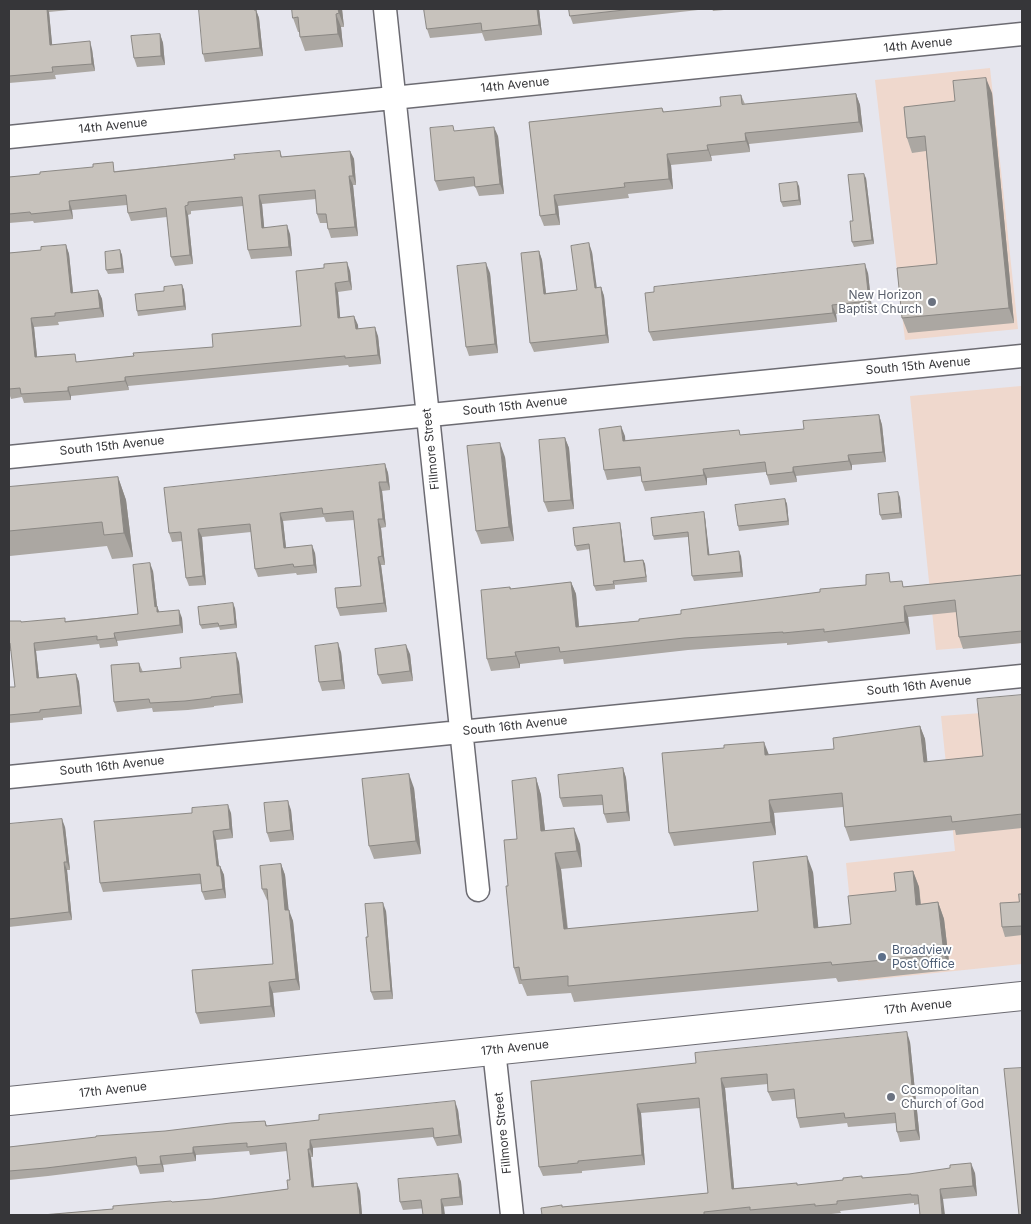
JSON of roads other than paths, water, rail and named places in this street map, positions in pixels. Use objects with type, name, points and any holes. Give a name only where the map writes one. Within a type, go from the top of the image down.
[{"type":"street","name":"Fillmore Street","points":[[385,9],[478,890]]},
{"type":"street","name":"14th Avenue","points":[[9,137],[1022,34]]},
{"type":"street","name":"South 15th Avenue","points":[[9,456],[1022,356]]},
{"type":"street","name":"South 16th Avenue","points":[[9,776],[1022,676]]},
{"type":"street","name":"17th Avenue","points":[[9,1101],[1022,996]]},
{"type":"street","name":"Fillmore Street","points":[[494,1050],[512,1215]]},
{"type":"place","name":"New Horizon Baptist Church","points":[[932,302]]},
{"type":"place","name":"Broadview Post Office","points":[[882,957]]},
{"type":"place","name":"Cosmopolitan Church of God","points":[[891,1097]]}]
